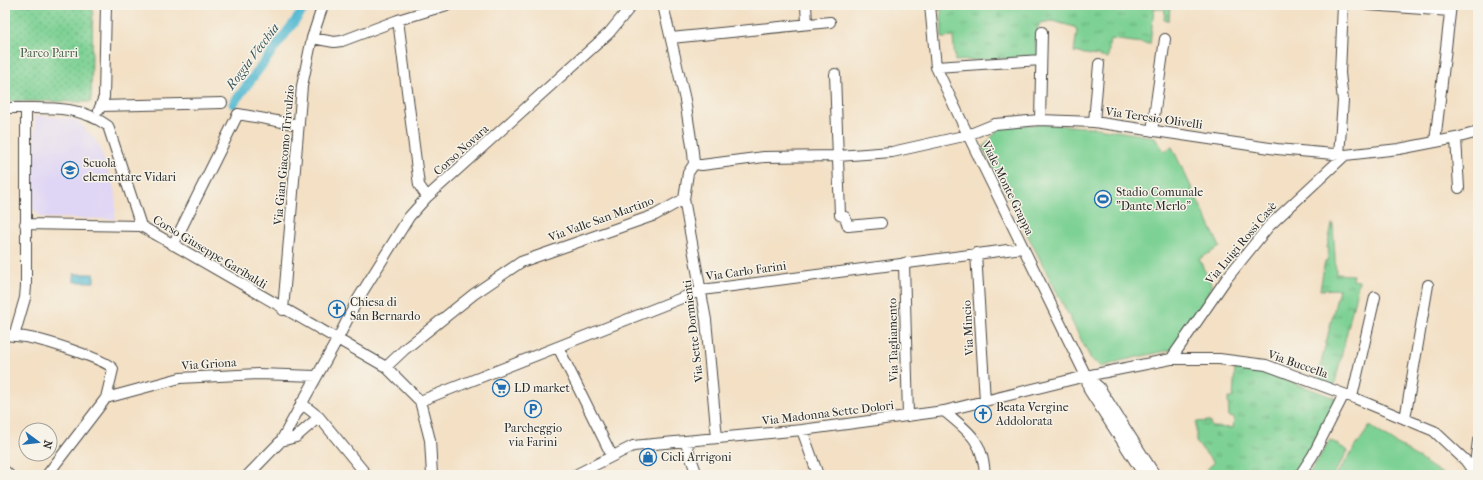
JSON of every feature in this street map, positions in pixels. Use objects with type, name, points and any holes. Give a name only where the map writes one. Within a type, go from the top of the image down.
[{"type":"street","points":[[5,108],[72,109],[97,118],[104,97],[106,5]]},
{"type":"street","name":"Via Gian Giacomo Trivulzio","points":[[283,310],[302,86],[312,38],[323,5]]},
{"type":"street","points":[[312,38],[334,42],[342,41],[398,20],[447,5]]},
{"type":"street","name":"Corso Novara","points":[[281,441],[358,299],[409,217],[427,197],[609,33],[632,5]]},
{"type":"street","points":[[663,5],[685,100],[694,164],[688,174],[684,199]]},
{"type":"street","points":[[806,5],[807,24]]},
{"type":"street","name":"Viale Monte Grappa","points":[[930,5],[936,67],[1086,376],[1089,390],[1144,475]]},
{"type":"street","points":[[1342,155],[1343,101],[1340,73],[1343,5]]},
{"type":"street","points":[[1368,5],[1450,8],[1435,142]]},
{"type":"street","points":[[398,20],[419,184],[427,197]]},
{"type":"street","points":[[671,38],[830,22]]},
{"type":"street","points":[[1040,120],[1042,32]]},
{"type":"street","points":[[1152,131],[1164,39]]},
{"type":"street","points":[[936,67],[1041,60]]},
{"type":"street","points":[[1094,122],[1099,64]]},
{"type":"street","points":[[836,74],[840,215],[844,217],[848,226],[881,223]]},
{"type":"street","points":[[101,106],[222,103]]},
{"type":"street","points":[[26,109],[25,298],[9,336],[29,338],[57,346],[111,365],[113,369],[106,398],[47,475]]},
{"type":"street","points":[[173,245],[238,114],[299,125]]},
{"type":"street","name":"Corso Giuseppe Garibaldi","points":[[97,118],[108,126],[141,226],[283,310],[386,367],[420,401]]},
{"type":"street","name":"Via Teresio Olivelli","points":[[694,164],[702,165],[764,157],[838,156],[892,152],[968,135],[995,124],[1040,120],[1094,122],[1277,148],[1342,155],[1435,142],[1478,132]]},
{"type":"street","points":[[1456,138],[1459,188]]},
{"type":"street","name":"Via Luigi Rossi Casè","points":[[1171,359],[1227,278],[1269,226],[1342,155]]},
{"type":"street","name":"Via Sette Dormienti","points":[[684,199],[702,290],[717,438]]},
{"type":"street","name":"Via Valle San Martino","points":[[386,367],[405,349],[474,294],[521,262],[655,215],[684,199]]},
{"type":"street","points":[[25,224],[141,226]]},
{"type":"street","name":"Via Carlo Farini","points":[[420,401],[702,290],[1023,248]]},
{"type":"street","name":"Via Mincio","points":[[976,253],[985,401]]},
{"type":"street","name":"Via Tagliamento","points":[[904,263],[908,416]]},
{"type":"street","points":[[1405,419],[1428,285]]},
{"type":"street","points":[[1300,475],[1348,396],[1375,297]]},
{"type":"street","points":[[558,347],[612,456]]},
{"type":"street","name":"Via Buccella","points":[[1086,376],[1171,359],[1219,359],[1266,365],[1434,431],[1465,460],[1475,474]]},
{"type":"street","name":"Via Griona","points":[[106,398],[180,378],[258,374],[316,376]]},
{"type":"street","name":"Viale Monte Grappa","points":[[1086,376],[1098,386],[1154,475]]},
{"type":"street","name":"Via Madonna Sette Dolori","points":[[575,475],[633,446],[802,430],[944,411],[1086,376]]},
{"type":"street","points":[[420,401],[430,440],[432,475]]},
{"type":"street","points":[[301,403],[319,417],[365,473]]},
{"type":"street","points":[[944,411],[972,434],[981,449],[985,475]]},
{"type":"street","points":[[248,475],[281,441],[296,437],[319,417]]},
{"type":"street","points":[[802,430],[818,475]]},
{"type":"street","points":[[685,441],[697,475]]},
{"type":"street","points":[[1475,474],[1478,441]]},
{"type":"street","points":[[5,471],[9,475]]},
{"type":"shaded area","name":"Scuola elementare Vidari","points":[[35,115],[73,119],[78,121],[94,138],[99,146],[116,194],[115,219],[42,218],[32,208]]},
{"type":"green space","name":"Parco Parri","points":[[5,5],[93,5],[91,102],[5,101]]},
{"type":"green space","points":[[941,5],[1170,5],[1169,20],[1164,20],[1165,9],[1154,9],[1150,44],[1110,39],[1108,58],[1074,52],[1077,31],[1075,27],[1052,21],[1040,23],[1038,27],[1039,57],[955,61],[953,37],[942,38]]},
{"type":"green space","name":"Stadio Comunale \"Dante Merlo\"","points":[[1044,124],[1097,128],[1155,137],[1164,151],[1172,147],[1220,247],[1199,259],[1212,286],[1175,349],[1120,361],[1102,367],[1091,359],[983,148],[1001,126]]},
{"type":"green space","points":[[1332,224],[1336,274],[1353,275],[1353,280],[1359,281],[1334,387],[1317,380],[1339,289],[1320,290],[1325,261],[1327,261],[1329,248],[1327,248]]},
{"type":"green space","points":[[1235,369],[1264,372],[1335,398],[1334,408],[1295,475],[1211,475],[1207,469],[1214,463],[1196,442],[1196,422],[1209,421],[1212,427],[1233,428],[1234,418],[1229,417],[1228,398],[1233,398]]},
{"type":"green space","points":[[1370,426],[1444,475],[1336,475]]},
{"type":"green space","points":[[1330,440],[1348,451],[1333,475],[1308,475]]},
{"type":"water","points":[[74,274],[94,274],[94,282],[74,282]]},
{"type":"waterway","name":"Roggia Vecchia","points":[[233,104],[307,5]]},
{"type":"place","name":"Scuola elementare Vidari","points":[[70,170]]},
{"type":"place","name":"Stadio Comunale \"Dante Merlo\"","points":[[1103,199]]},
{"type":"place","name":"Chiesa di San Bernardo","points":[[337,309]]},
{"type":"place","name":"LD market","points":[[501,388]]},
{"type":"place","name":"Parcheggio via Farini","points":[[533,409]]},
{"type":"place","name":"Beata Vergine Addolorata","points":[[983,414]]},
{"type":"place","name":"Cicli Arrigoni","points":[[648,457]]}]
